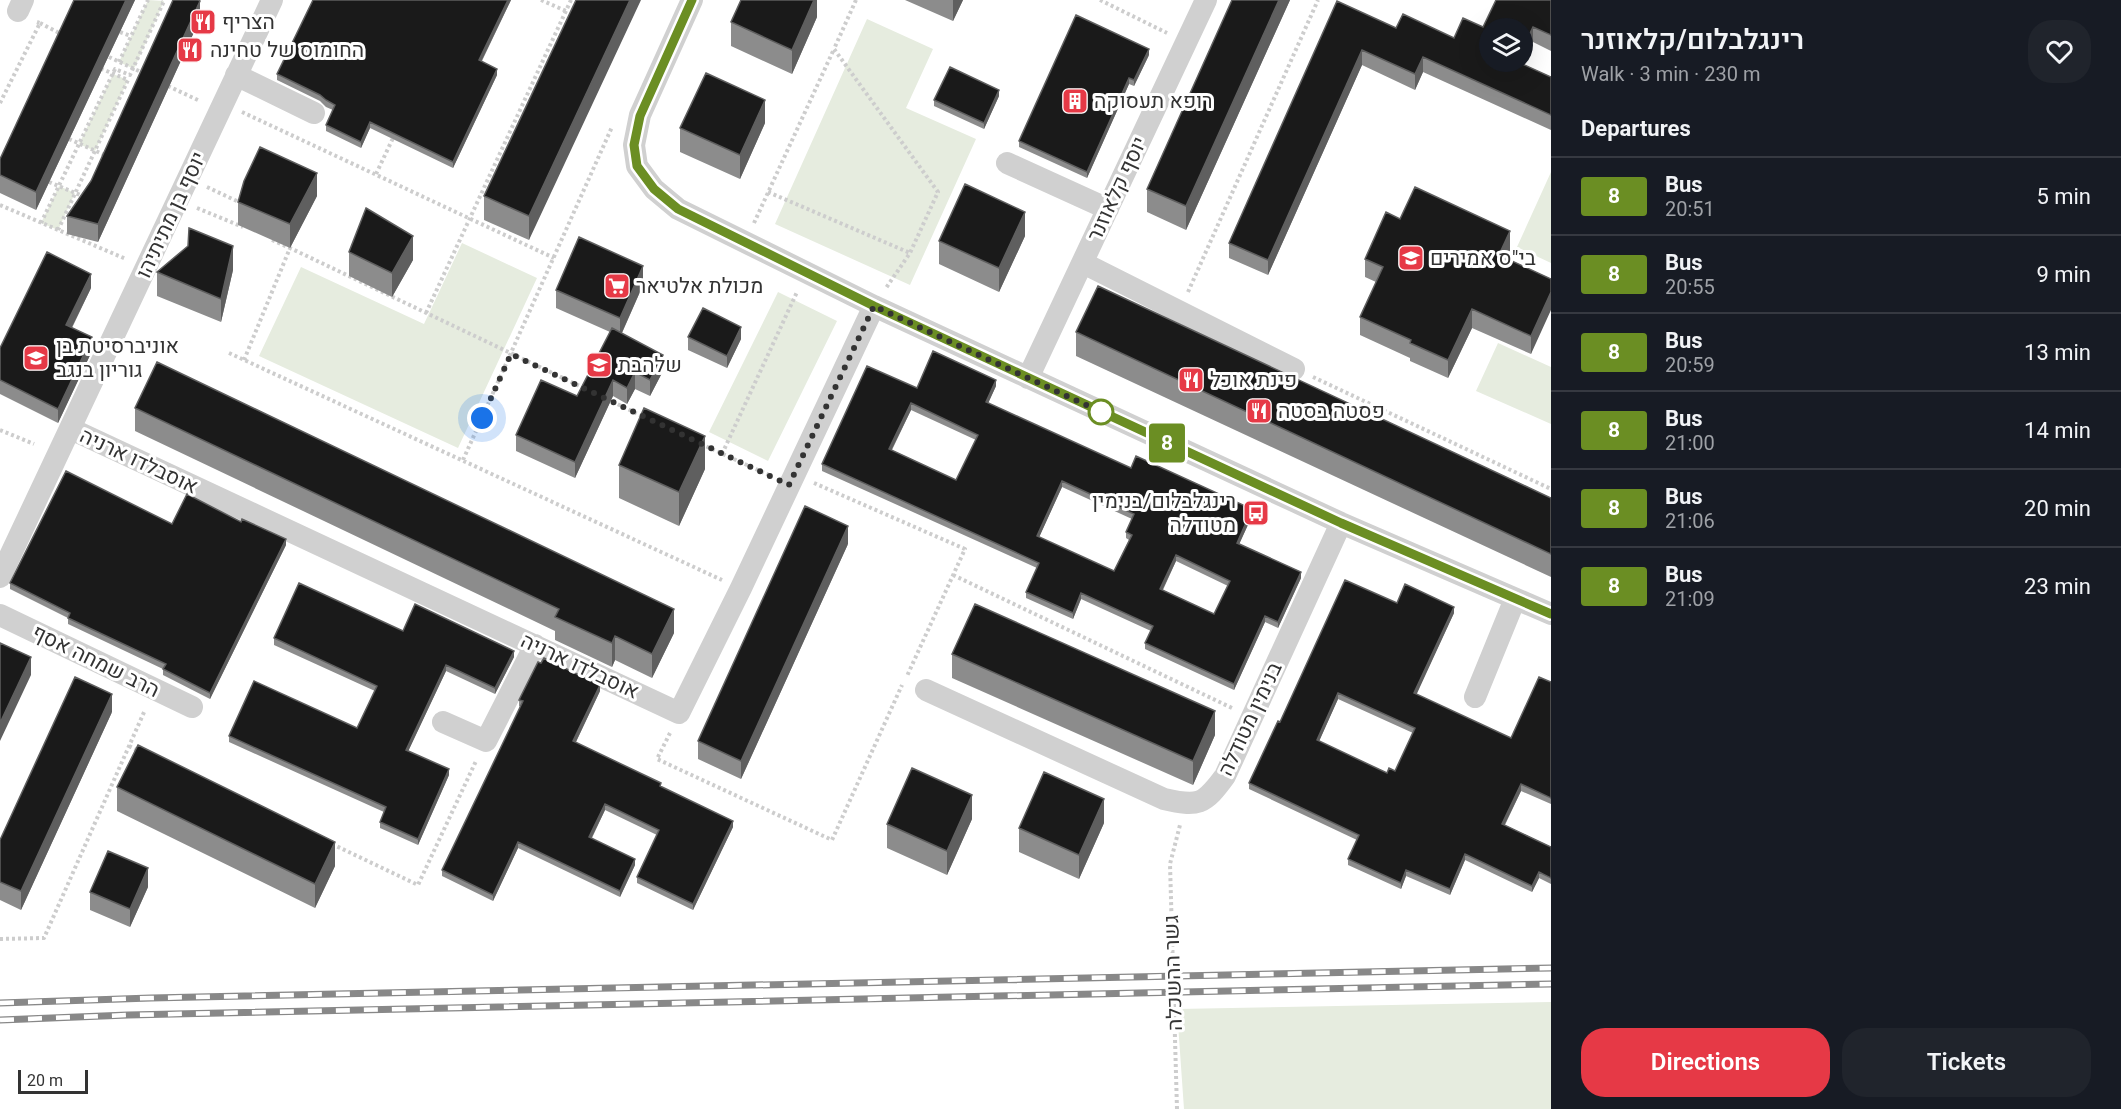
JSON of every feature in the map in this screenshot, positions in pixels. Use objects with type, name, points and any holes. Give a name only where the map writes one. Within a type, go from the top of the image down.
[{"type":"street","name":"יוסף בן מתיתיהו","points":[[71,429],[178,199],[215,104],[237,75],[272,0]]},
{"type":"street","points":[[692,0],[640,116],[634,145],[637,166],[654,189],[678,209],[874,306],[1341,523],[1551,614]]},
{"type":"street","name":"יוסף קלאוזנר","points":[[1029,378],[1206,0]]},
{"type":"street","points":[[237,75],[314,123]]},
{"type":"street","points":[[1007,163],[1108,209]]},
{"type":"street","points":[[1083,263],[1294,369]]},
{"type":"street","name":"אוסבלדו ארניה","points":[[71,429],[679,713],[741,588],[874,306]]},
{"type":"street","points":[[0,577],[71,429]]},
{"type":"street","name":"בנימין מטודלה","points":[[926,690],[1164,799],[1187,804],[1201,801],[1213,792],[1225,776],[1341,523]]},
{"type":"street","points":[[1475,697],[1515,598]]},
{"type":"street","name":"הרב שמחה אסף","points":[[0,615],[192,707]]},
{"type":"street","points":[[443,722],[486,741],[535,645]]},
{"type":"path","points":[[120,62],[148,0]]},
{"type":"path","points":[[541,0],[566,11]]},
{"type":"path","points":[[426,313],[571,0]]},
{"type":"path","points":[[745,242],[856,0]]},
{"type":"path","points":[[1100,0],[1187,42]]},
{"type":"path","points":[[1179,311],[1318,0]]},
{"type":"path","points":[[41,223],[115,69],[130,75],[163,1],[171,4]]},
{"type":"path","points":[[21,6],[40,23],[66,36]]},
{"type":"path","points":[[0,103],[40,23]]},
{"type":"path","points":[[120,32],[131,36]]},
{"type":"path","points":[[146,42],[153,45]]},
{"type":"path","points":[[834,49],[938,192],[910,253],[874,306]]},
{"type":"path","points":[[109,57],[147,75]]},
{"type":"path","points":[[102,69],[135,83]]},
{"type":"path","points":[[58,230],[128,80]]},
{"type":"path","points":[[168,86],[309,143],[554,258]]},
{"type":"path","points":[[309,143],[314,123]]},
{"type":"path","points":[[463,460],[614,124]]},
{"type":"path","points":[[376,174],[396,134]]},
{"type":"path","points":[[69,140],[110,157]]},
{"type":"path","points":[[49,182],[91,199]]},
{"type":"path","points":[[197,183],[244,205]]},
{"type":"path","points":[[768,192],[910,253]]},
{"type":"path","points":[[178,199],[249,230]]},
{"type":"path","points":[[0,205],[127,260]]},
{"type":"path","points":[[269,239],[595,394]]},
{"type":"path","points":[[244,360],[290,248]]},
{"type":"path","points":[[722,454],[806,273]]},
{"type":"path","points":[[229,353],[741,588]]},
{"type":"path","points":[[1294,369],[1551,489]]},
{"type":"path","points":[[606,399],[648,418]]},
{"type":"path","points":[[0,430],[34,444]]},
{"type":"path","points":[[665,742],[657,759],[832,840],[965,549],[701,444]]},
{"type":"path","points":[[953,575],[1252,717]]},
{"type":"path","points":[[0,939],[44,938],[154,689]]},
{"type":"path","points":[[322,839],[418,885],[486,741]]},
{"type":"path","points":[[129,746],[140,752]]},
{"type":"path","name":"גשר ההשכלה","points":[[1175,838],[1170,864],[1177,1109]]},
{"type":"shaded area","points":[[148,0],[164,1],[134,69],[119,62]]},
{"type":"shaded area","points":[[867,19],[933,49],[906,108],[976,139],[910,285],[775,224]]},
{"type":"shaded area","points":[[113,74],[128,80],[95,151],[79,144]]},
{"type":"shaded area","points":[[1551,172],[1551,263],[1517,247]]},
{"type":"shaded area","points":[[59,186],[75,193],[58,230],[41,223]]},
{"type":"shaded area","points":[[462,243],[537,278],[458,448],[259,356],[301,267],[424,324]]},
{"type":"shaded area","points":[[778,292],[837,321],[768,461],[709,432]]},
{"type":"shaded area","points":[[1498,343],[1551,367],[1551,424],[1476,391]]},
{"type":"shaded area","points":[[1551,1002],[1551,1109],[1184,1109],[1177,1009]]},
{"type":"building","points":[[74,0],[126,0],[36,192],[0,175],[0,159]]},
{"type":"building","points":[[173,0],[200,1],[98,224],[67,216],[91,181]]},
{"type":"building","points":[[313,0],[508,0],[479,60],[497,69],[453,162],[370,122],[361,142],[326,125],[335,105],[277,74]]},
{"type":"building","points":[[576,0],[630,0],[529,216],[484,196]]},
{"type":"building","points":[[741,0],[814,0],[792,50],[731,22]]},
{"type":"building","points":[[1232,0],[1279,0],[1186,206],[1147,189]]},
{"type":"building","points":[[1496,0],[1551,0],[1551,35],[1533,27],[1533,18],[1487,18]]},
{"type":"building","points":[[1337,1],[1396,28],[1403,14],[1454,38],[1463,18],[1479,25],[1479,72],[1533,72],[1533,69],[1551,77],[1551,115],[1423,57],[1415,74],[1362,50],[1268,260],[1229,243]]},
{"type":"building","name":"רופא תעסוקה","points":[[1076,15],[1149,49],[1134,80],[1129,78],[1087,172],[1019,141]]},
{"type":"building","points":[[950,67],[999,90],[984,123],[934,100]]},
{"type":"building","points":[[706,73],[765,100],[740,155],[680,128]]},
{"type":"building","points":[[260,147],[317,173],[290,224],[238,202],[244,181]]},
{"type":"building","points":[[965,184],[1025,212],[999,268],[939,241]]},
{"type":"building","points":[[1415,187],[1510,231],[1499,255],[1551,279],[1551,292],[1531,336],[1472,309],[1448,360],[1360,317],[1383,267],[1365,259],[1386,212],[1400,219]]},
{"type":"building","points":[[366,208],[413,236],[392,273],[349,252]]},
{"type":"building","points":[[189,228],[233,246],[221,299],[157,272],[188,246]]},
{"type":"building","points":[[579,237],[643,266],[620,318],[556,290]]},
{"type":"building","points":[[47,252],[91,274],[66,325],[92,337],[58,409],[0,380],[0,348]]},
{"type":"building","points":[[1098,286],[1551,498],[1551,554],[1076,332]]},
{"type":"building","points":[[703,308],[741,327],[727,356],[688,337]]},
{"type":"building","points":[[612,328],[663,355],[650,380],[635,372],[627,388],[613,380],[575,462],[516,435],[541,380],[577,396]]},
{"type":"building","points":[[933,351],[996,380],[986,402],[1131,468],[1136,456],[1252,509],[1237,543],[1301,572],[1278,622],[1265,616],[1234,684],[1145,643],[1153,626],[1081,593],[1073,613],[1026,592],[1039,563],[822,464],[867,366],[917,388]],"holes":[[[911,403],[978,435],[956,480],[889,449]],[[1062,481],[1134,514],[1126,532],[1132,535],[1114,571],[1037,536]],[[1176,555],[1230,581],[1214,614],[1160,589]]]},
{"type":"building","points":[[157,362],[674,609],[652,654],[615,636],[612,643],[555,617],[559,609],[135,408]]},
{"type":"building","points":[[644,408],[705,436],[679,492],[619,465]]},
{"type":"building","points":[[66,471],[172,524],[187,494],[241,522],[242,519],[286,539],[210,693],[163,669],[166,664],[68,618],[70,613],[10,583]]},
{"type":"building","points":[[805,506],[848,526],[741,761],[698,741]]},
{"type":"building","points":[[1345,580],[1397,603],[1405,584],[1454,607],[1414,693],[1511,738],[1539,677],[1551,682],[1551,798],[1521,784],[1502,824],[1551,847],[1551,878],[1539,872],[1532,886],[1465,854],[1450,889],[1406,870],[1401,883],[1348,859],[1359,835],[1249,783],[1278,721],[1280,722]],"holes":[[[1338,693],[1415,728],[1395,771],[1389,768],[1387,773],[1317,740]]]},
{"type":"building","points":[[299,583],[403,631],[415,604],[514,651],[495,688],[446,665],[406,750],[449,769],[418,839],[380,822],[386,807],[229,736],[254,681],[357,728],[377,686],[274,638]]},
{"type":"building","points":[[975,604],[1215,711],[1193,761],[952,654]]},
{"type":"building","points":[[0,643],[31,657],[0,723]]},
{"type":"building","points":[[544,658],[600,685],[573,741],[733,821],[693,904],[637,877],[659,830],[605,804],[589,837],[635,859],[620,891],[518,842],[493,895],[442,870],[523,701],[519,700],[538,662],[541,663]]},
{"type":"building","points":[[75,677],[112,694],[21,891],[0,882],[0,840]]},
{"type":"building","points":[[138,745],[335,842],[315,884],[117,787]]},
{"type":"building","points":[[912,768],[972,795],[947,851],[887,824]]},
{"type":"building","points":[[1044,772],[1104,799],[1079,855],[1019,828]]},
{"type":"building","points":[[108,851],[148,868],[130,909],[90,892]]},
{"type":"railway","points":[[0,1003],[1551,968]]},
{"type":"railway","points":[[0,1020],[128,1015],[1551,984]]},
{"type":"bus line","name":"8","points":[[692,0],[640,116],[634,145],[637,166],[654,189],[678,209],[874,306],[1341,523],[1551,614]]},
{"type":"place","name":"הצריף","points":[[203,22]]},
{"type":"place","name":"החומוס של טחינה","points":[[190,50]]},
{"type":"place","name":"רופא תעסוקה","points":[[1075,101]]},
{"type":"place","name":"בי\"ס אמירים","points":[[1411,258]]},
{"type":"place","name":"מכולת אלטיאר","points":[[617,286]]},
{"type":"place","name":"אוניברסיטת בן גוריון בנגב","points":[[36,358]]},
{"type":"place","name":"שלהבת","points":[[599,365]]},
{"type":"place","name":"פינת אוכל","points":[[1191,380]]},
{"type":"place","name":"פסטה בסטה","points":[[1259,411]]},
{"type":"place","name":"רינגלבלום/בנימין מטודלה","points":[[1256,513]]},
{"type":"route","points":[[482,418],[511,354],[789,485],[874,306],[1101,412]]}]
